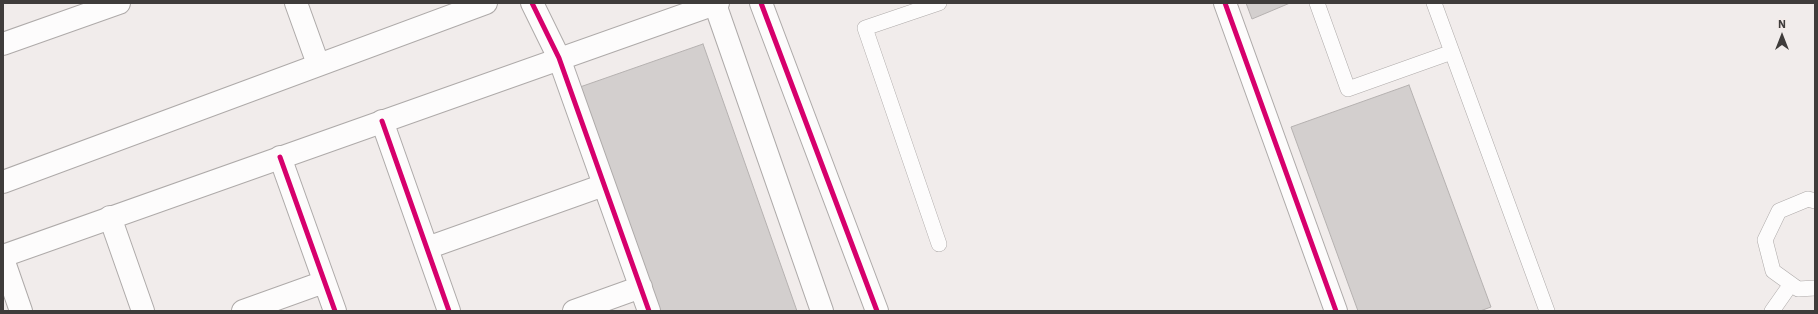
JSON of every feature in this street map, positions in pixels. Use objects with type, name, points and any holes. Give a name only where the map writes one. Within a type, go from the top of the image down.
[{"type":"street","points":[[3,44],[87,8],[119,3]]},
{"type":"street","points":[[296,3],[318,64]]},
{"type":"street","points":[[3,182],[486,3]]},
{"type":"street","points":[[532,3],[559,58],[649,311]]},
{"type":"street","points":[[3,256],[717,3],[822,311]]},
{"type":"street","points":[[761,3],[876,311]]},
{"type":"street","points":[[1225,3],[1336,311]]},
{"type":"street","points":[[382,121],[449,311]]},
{"type":"street","points":[[280,157],[334,311]]},
{"type":"street","points":[[427,248],[604,185]]},
{"type":"street","points":[[110,217],[143,311]]},
{"type":"street","points":[[3,259],[21,311]]},
{"type":"street","points":[[243,311],[324,282]]},
{"type":"street","points":[[574,311],[641,288]]},
{"type":"lane","points":[[939,3],[865,28],[939,244]]},
{"type":"lane","points":[[1317,3],[1348,89],[1452,52]]},
{"type":"lane","points":[[1434,3],[1547,311]]},
{"type":"lane","points":[[1815,201],[1808,199],[1779,211],[1766,240],[1773,270],[1798,289],[1815,288]]},
{"type":"lane","points":[[1772,311],[1791,284]]},
{"type":"building","points":[[1246,3],[1290,3],[1252,19]]},
{"type":"building","points":[[703,44],[797,311],[659,311],[580,87]]},
{"type":"building","points":[[1409,85],[1491,307],[1480,311],[1358,311],[1291,127]]},
{"type":"cycle path","points":[[532,3],[559,58],[649,311]]},
{"type":"cycle path","points":[[761,3],[877,311]]},
{"type":"cycle path","points":[[1225,3],[1336,311]]},
{"type":"cycle path","points":[[382,121],[449,311]]},
{"type":"cycle path","points":[[280,157],[335,311]]}]
